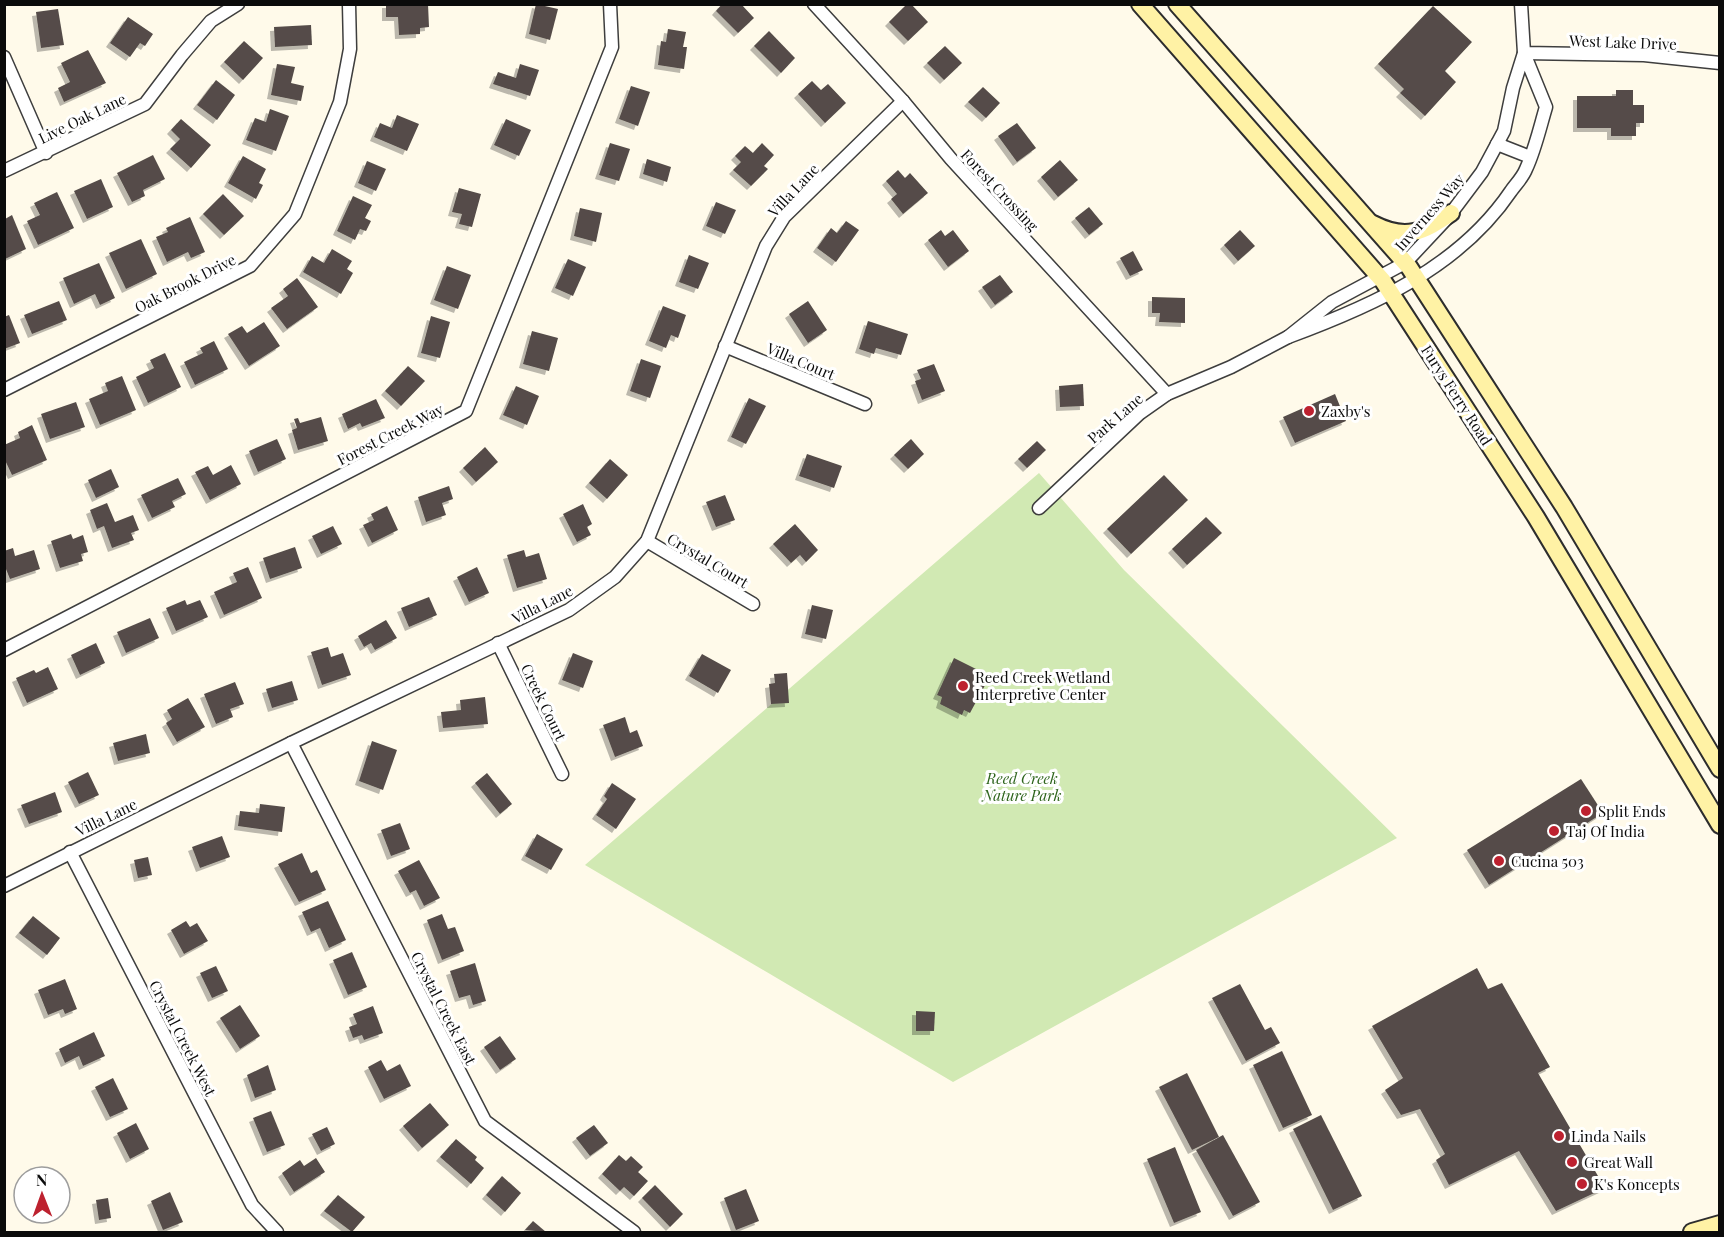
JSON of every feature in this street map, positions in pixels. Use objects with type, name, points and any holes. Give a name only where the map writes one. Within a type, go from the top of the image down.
[{"type":"main road","name":"Furys Ferry Road","points":[[1140,4],[1390,292],[1536,517],[1719,825]]},
{"type":"main road","name":"Furys Ferry Road","points":[[1178,4],[1370,222],[1416,278],[1564,507],[1719,768]]},
{"type":"main road","points":[[1370,222],[1386,231],[1408,234],[1430,228],[1451,213]]},
{"type":"main road","points":[[1646,702],[1671,687]]},
{"type":"main road","points":[[1692,1233],[1719,1224]]},
{"type":"street","name":"Live Oak Lane","points":[[4,171],[145,104],[211,21],[238,4]]},
{"type":"street","name":"Oak Brook Drive","points":[[4,390],[250,266],[295,214],[340,102],[350,49],[349,4]]},
{"type":"street","name":"Forest Creek Way","points":[[4,650],[466,411],[612,47],[610,4]]},
{"type":"street","name":"Forest Crossing","points":[[814,4],[903,101],[951,159],[1167,394]]},
{"type":"street","name":"Inverness Way","points":[[1390,292],[1430,272],[1474,237],[1501,206],[1526,169],[1546,107],[1524,53],[1521,4]]},
{"type":"street","name":"Inverness Way","points":[[1378,276],[1405,263],[1451,213],[1482,172],[1504,131],[1513,88],[1524,53]]},
{"type":"street","name":"West Lake Drive","points":[[1524,53],[1644,55],[1719,63]]},
{"type":"street","points":[[4,57],[46,153]]},
{"type":"street","name":"Villa Lane","points":[[4,885],[291,743],[569,610],[615,577],[647,541],[766,246],[784,217],[903,101]]},
{"type":"street","points":[[1497,144],[1530,157]]},
{"type":"street","name":"Park Lane","points":[[1288,337],[1332,302],[1378,276]]},
{"type":"street","name":"Park Lane","points":[[1039,508],[1140,413],[1167,394],[1232,367],[1288,337],[1346,316],[1390,292]]},
{"type":"street","name":"Villa Court","points":[[725,346],[865,404]]},
{"type":"street","name":"Crystal Court","points":[[647,541],[753,604]]},
{"type":"street","name":"Creek Court","points":[[498,643],[562,774]]},
{"type":"street","name":"Crystal Creek East","points":[[291,743],[485,1121],[634,1233]]},
{"type":"street","name":"Crystal Creek West","points":[[70,852],[252,1205],[277,1233]]},
{"type":"green space","name":"Reed Creek Nature Park","points":[[1039,473],[1124,570],[1397,838],[953,1082],[585,865]]},
{"type":"building","points":[[386,4],[428,4],[429,27],[420,28],[420,34],[399,35],[398,17],[386,17]]},
{"type":"building","points":[[536,4],[558,9],[550,40],[529,34]]},
{"type":"building","points":[[722,4],[741,4],[754,18],[738,33],[716,11]]},
{"type":"building","points":[[907,4],[911,4],[928,22],[908,41],[889,22]]},
{"type":"building","points":[[1433,6],[1472,42],[1445,71],[1456,82],[1425,116],[1400,93],[1404,89],[1378,64]]},
{"type":"building","points":[[58,9],[64,45],[41,48],[36,12]]},
{"type":"building","points":[[128,17],[153,34],[145,46],[140,43],[130,57],[110,43]]},
{"type":"building","points":[[311,25],[312,45],[275,47],[274,27]]},
{"type":"building","points":[[668,29],[686,32],[683,47],[687,47],[684,69],[658,65],[661,41],[666,42]]},
{"type":"building","points":[[769,31],[795,58],[781,73],[754,46]]},
{"type":"building","points":[[244,41],[263,58],[243,80],[224,62]]},
{"type":"building","points":[[945,46],[962,63],[944,80],[927,63]]},
{"type":"building","points":[[88,50],[106,83],[64,102],[58,88],[70,82],[61,63]]},
{"type":"building","points":[[277,64],[295,67],[291,83],[304,86],[301,101],[271,95]]},
{"type":"building","points":[[520,64],[539,70],[530,96],[493,84],[498,72],[516,78]]},
{"type":"building","points":[[216,80],[235,95],[217,120],[197,105]]},
{"type":"building","points":[[812,81],[821,90],[828,84],[846,103],[825,123],[798,94]]},
{"type":"building","points":[[631,86],[650,92],[638,126],[619,119]]},
{"type":"building","points":[[983,87],[1000,103],[986,118],[968,102]]},
{"type":"building","points":[[1616,90],[1633,90],[1633,105],[1644,105],[1644,123],[1636,123],[1636,136],[1611,136],[1611,128],[1577,128],[1577,96],[1616,96]]},
{"type":"building","points":[[270,109],[289,116],[276,151],[246,140],[255,118],[266,122]]},
{"type":"building","points":[[397,115],[419,124],[407,151],[374,137],[380,123],[392,128]]},
{"type":"building","points":[[181,119],[211,145],[191,168],[170,149],[180,139],[171,130]]},
{"type":"building","points":[[506,119],[531,130],[519,156],[494,145]]},
{"type":"building","points":[[1017,123],[1036,148],[1017,162],[998,136]]},
{"type":"building","points":[[610,143],[630,149],[619,181],[599,175]]},
{"type":"building","points":[[762,143],[774,155],[764,166],[768,169],[751,186],[733,170],[741,162],[735,156],[745,146],[753,153]]},
{"type":"building","points":[[153,155],[165,179],[143,190],[145,196],[132,202],[117,173]]},
{"type":"building","points":[[243,156],[266,169],[259,183],[263,185],[256,199],[228,183]]},
{"type":"building","points":[[647,159],[671,167],[667,182],[643,174]]},
{"type":"building","points":[[1060,160],[1078,180],[1058,197],[1041,177]]},
{"type":"building","points":[[367,161],[386,169],[376,191],[358,183]]},
{"type":"building","points":[[898,170],[905,178],[910,173],[928,193],[903,214],[891,199],[897,194],[886,181]]},
{"type":"building","points":[[101,179],[113,207],[87,219],[74,191]]},
{"type":"building","points":[[459,188],[481,194],[472,227],[459,224],[462,214],[452,212]]},
{"type":"building","points":[[57,192],[74,228],[38,245],[27,221],[40,215],[34,203]]},
{"type":"building","points":[[223,194],[244,216],[224,235],[203,214]]},
{"type":"building","points":[[353,196],[372,205],[365,218],[371,221],[366,231],[360,229],[355,240],[337,231]]},
{"type":"building","points":[[716,202],[736,210],[725,234],[706,226]]},
{"type":"building","points":[[1089,207],[1103,224],[1089,235],[1075,218]]},
{"type":"building","points":[[580,208],[602,213],[596,242],[574,236]]},
{"type":"building","points":[[12,215],[26,249],[5,259],[5,219]]},
{"type":"building","points":[[190,217],[205,252],[191,258],[188,252],[167,262],[156,237],[168,232],[166,228]]},
{"type":"building","points":[[846,221],[859,230],[836,262],[817,248],[831,228],[837,233]]},
{"type":"building","points":[[941,230],[945,236],[953,230],[969,251],[948,267],[928,240]]},
{"type":"building","points":[[1240,230],[1255,246],[1238,261],[1224,245]]},
{"type":"building","points":[[141,239],[157,274],[126,289],[109,253]]},
{"type":"building","points":[[332,249],[352,261],[347,269],[353,273],[341,294],[303,272],[312,256],[324,263]]},
{"type":"building","points":[[1133,251],[1143,270],[1130,276],[1120,258]]},
{"type":"building","points":[[689,255],[709,263],[698,289],[679,282]]},
{"type":"building","points":[[568,259],[586,267],[573,296],[555,288]]},
{"type":"building","points":[[99,263],[115,298],[100,305],[95,294],[74,304],[63,278]]},
{"type":"building","points":[[447,266],[471,275],[458,309],[434,300]]},
{"type":"building","points":[[1000,275],[1013,292],[995,305],[982,287]]},
{"type":"building","points":[[297,278],[318,307],[287,329],[271,308],[288,296],[283,289]]},
{"type":"building","points":[[1152,297],[1185,298],[1185,323],[1159,322],[1160,313],[1152,313]]},
{"type":"building","points":[[59,301],[67,320],[32,334],[24,315]]},
{"type":"building","points":[[808,301],[827,330],[808,343],[789,314]]},
{"type":"building","points":[[663,306],[686,315],[678,338],[671,335],[666,348],[649,341]]},
{"type":"building","points":[[9,315],[20,343],[4,349],[4,317]]},
{"type":"building","points":[[431,316],[450,322],[440,358],[421,353]]},
{"type":"building","points":[[868,321],[908,334],[901,355],[876,348],[874,354],[859,349]]},
{"type":"building","points":[[264,322],[280,346],[249,366],[228,334],[242,326],[247,333]]},
{"type":"building","points":[[532,331],[558,338],[549,371],[523,364]]},
{"type":"building","points":[[214,341],[228,369],[195,385],[184,362],[203,353],[200,348]]},
{"type":"building","points":[[165,353],[181,387],[148,403],[136,377],[154,368],[150,360]]},
{"type":"building","points":[[641,359],[661,366],[650,398],[630,391]]},
{"type":"building","points":[[934,364],[945,391],[922,400],[915,381],[921,379],[917,370]]},
{"type":"building","points":[[408,366],[425,381],[401,406],[385,391]]},
{"type":"building","points":[[122,376],[136,410],[100,425],[89,399],[108,391],[105,383]]},
{"type":"building","points":[[1083,384],[1084,406],[1060,407],[1059,386]]},
{"type":"building","points":[[516,386],[539,396],[527,425],[503,415]]},
{"type":"building","points":[[1335,394],[1346,421],[1295,443],[1283,417]]},
{"type":"building","points":[[749,398],[766,406],[746,444],[731,437]]},
{"type":"building","points":[[376,399],[385,418],[362,427],[360,423],[348,429],[342,414]]},
{"type":"building","points":[[76,402],[85,427],[50,439],[41,414]]},
{"type":"building","points":[[321,417],[328,441],[298,450],[292,430],[297,428],[294,419],[298,418],[300,423]]},
{"type":"building","points":[[32,425],[47,460],[12,475],[4,458],[4,445],[20,438],[18,432]]},
{"type":"building","points":[[277,439],[286,459],[258,472],[249,451]]},
{"type":"building","points":[[911,439],[924,454],[908,469],[894,455]]},
{"type":"building","points":[[1037,441],[1046,450],[1027,468],[1018,459]]},
{"type":"building","points":[[485,447],[498,462],[476,482],[463,468]]},
{"type":"building","points":[[807,454],[842,466],[834,488],[799,476]]},
{"type":"building","points":[[610,459],[628,475],[607,499],[589,483]]},
{"type":"building","points":[[231,465],[241,484],[210,500],[195,472],[208,466],[213,475]]},
{"type":"building","points":[[111,469],[119,487],[96,498],[88,480]]},
{"type":"building","points":[[1164,475],[1188,500],[1131,554],[1107,529]]},
{"type":"building","points":[[178,478],[186,494],[172,501],[175,507],[152,518],[141,495]]},
{"type":"building","points":[[449,486],[453,499],[442,503],[446,515],[426,522],[418,497]]},
{"type":"building","points":[[725,495],[735,520],[716,527],[706,502]]},
{"type":"building","points":[[107,503],[115,522],[133,515],[139,530],[131,533],[134,540],[112,548],[104,526],[97,529],[90,510]]},
{"type":"building","points":[[583,504],[592,524],[587,527],[591,535],[577,542],[563,514]]},
{"type":"building","points":[[387,506],[398,530],[372,543],[363,525],[374,520],[371,514]]},
{"type":"building","points":[[1206,517],[1222,533],[1187,565],[1172,549]]},
{"type":"building","points":[[795,524],[818,550],[806,562],[800,555],[791,563],[773,544]]},
{"type":"building","points":[[333,526],[342,544],[321,554],[312,536]]},
{"type":"building","points":[[71,534],[73,539],[83,535],[88,552],[81,554],[83,561],[60,568],[51,541]]},
{"type":"building","points":[[295,547],[302,568],[270,579],[263,558]]},
{"type":"building","points":[[13,548],[15,556],[34,550],[40,569],[10,579],[4,564],[4,551]]},
{"type":"building","points":[[524,550],[526,557],[539,553],[547,579],[517,588],[507,555]]},
{"type":"building","points":[[248,567],[262,598],[224,615],[214,592],[237,582],[233,573]]},
{"type":"building","points":[[477,567],[489,593],[469,602],[457,577]]},
{"type":"building","points":[[429,597],[437,615],[409,627],[401,608]]},
{"type":"building","points":[[185,600],[187,605],[200,600],[208,617],[176,631],[166,608]]},
{"type":"building","points":[[812,605],[833,610],[826,639],[805,634]]},
{"type":"building","points":[[150,618],[159,638],[126,653],[117,632]]},
{"type":"building","points":[[386,620],[397,638],[375,650],[371,643],[364,647],[358,636]]},
{"type":"building","points":[[96,643],[105,663],[80,675],[71,655]]},
{"type":"building","points":[[328,647],[331,657],[343,653],[351,675],[322,685],[311,652]]},
{"type":"building","points":[[573,653],[593,661],[583,688],[562,680]]},
{"type":"building","points":[[702,654],[731,670],[718,693],[689,676]]},
{"type":"building","name":"Reed Creek Wetland Interpretive Center","points":[[954,658],[990,676],[970,713],[964,710],[962,715],[940,704],[942,697],[937,695]]},
{"type":"building","points":[[48,667],[58,689],[27,703],[16,678]]},
{"type":"building","points":[[787,673],[789,703],[771,704],[769,684],[775,683],[774,674]]},
{"type":"building","points":[[292,681],[298,700],[272,708],[266,689]]},
{"type":"building","points":[[235,682],[244,704],[230,709],[233,717],[216,724],[204,694]]},
{"type":"building","points":[[485,697],[488,724],[443,728],[441,712],[461,710],[460,700]]},
{"type":"building","points":[[188,698],[205,727],[177,742],[166,723],[172,719],[167,710]]},
{"type":"building","points":[[625,717],[630,733],[637,730],[643,746],[615,757],[603,725]]},
{"type":"building","points":[[146,734],[150,753],[118,761],[113,743]]},
{"type":"building","points":[[372,741],[397,750],[383,790],[359,781]]},
{"type":"building","points":[[88,772],[99,795],[79,804],[68,782]]},
{"type":"building","points":[[487,773],[512,804],[500,814],[475,783]]},
{"type":"building","points":[[1581,779],[1603,813],[1489,885],[1467,850]]},
{"type":"building","points":[[612,783],[636,799],[616,829],[596,815],[607,799],[604,796]]},
{"type":"building","points":[[55,792],[62,812],[29,824],[21,805]]},
{"type":"building","points":[[260,804],[285,807],[282,832],[238,826],[240,811],[259,813]]},
{"type":"building","points":[[400,823],[410,849],[391,856],[381,830]]},
{"type":"building","points":[[537,834],[563,849],[551,870],[525,856]]},
{"type":"building","points":[[222,836],[230,857],[200,868],[192,847]]},
{"type":"building","points":[[302,853],[311,873],[317,870],[326,890],[299,902],[278,864]]},
{"type":"building","points":[[148,857],[152,875],[138,878],[134,860]]},
{"type":"building","points":[[419,860],[440,898],[424,906],[416,890],[410,893],[398,871]]},
{"type":"building","points":[[328,901],[346,940],[329,948],[320,928],[311,932],[302,912]]},
{"type":"building","points":[[442,914],[448,929],[455,927],[464,951],[442,960],[427,920]]},
{"type":"building","points":[[33,916],[60,938],[47,955],[19,933]]},
{"type":"building","points":[[186,921],[190,927],[197,923],[208,941],[184,954],[171,930]]},
{"type":"building","points":[[352,952],[367,987],[348,995],[333,960]]},
{"type":"building","points":[[475,963],[486,1001],[473,1005],[470,995],[459,998],[450,971]]},
{"type":"building","points":[[216,966],[228,991],[212,998],[200,973]]},
{"type":"building","points":[[1477,968],[1488,989],[1502,983],[1550,1067],[1538,1073],[1605,1188],[1556,1211],[1519,1151],[1449,1185],[1436,1160],[1445,1154],[1420,1109],[1401,1115],[1385,1090],[1403,1078],[1372,1026]]},
{"type":"building","points":[[65,979],[77,1009],[65,1014],[63,1009],[48,1015],[38,990]]},
{"type":"building","points":[[1240,984],[1265,1030],[1271,1027],[1280,1043],[1246,1061],[1212,998]]},
{"type":"building","points":[[240,1005],[260,1036],[240,1049],[220,1018]]},
{"type":"building","points":[[373,1006],[383,1033],[364,1040],[362,1035],[353,1038],[349,1027],[357,1024],[353,1014]]},
{"type":"building","points":[[916,1011],[935,1012],[934,1031],[916,1031]]},
{"type":"building","points":[[94,1032],[105,1056],[83,1066],[79,1056],[65,1063],[59,1049]]},
{"type":"building","points":[[500,1036],[516,1059],[500,1070],[484,1047]]},
{"type":"building","points":[[1282,1051],[1312,1115],[1283,1128],[1253,1065]]},
{"type":"building","points":[[381,1060],[387,1071],[400,1064],[411,1086],[384,1099],[368,1067]]},
{"type":"building","points":[[268,1065],[276,1090],[255,1098],[247,1075]]},
{"type":"building","points":[[1187,1073],[1219,1137],[1192,1150],[1159,1087]]},
{"type":"building","points":[[113,1078],[128,1109],[110,1117],[95,1087]]},
{"type":"building","points":[[430,1103],[449,1125],[422,1148],[403,1126]]},
{"type":"building","points":[[271,1111],[285,1145],[267,1152],[253,1118]]},
{"type":"building","points":[[1321,1115],[1362,1196],[1333,1210],[1293,1129]]},
{"type":"building","points":[[136,1123],[149,1149],[130,1159],[117,1133]]},
{"type":"building","points":[[594,1125],[608,1143],[590,1156],[576,1138]]},
{"type":"building","points":[[327,1127],[335,1144],[321,1151],[312,1134]]},
{"type":"building","points":[[1223,1135],[1260,1202],[1233,1216],[1196,1150]]},
{"type":"building","points":[[456,1139],[477,1157],[475,1160],[484,1168],[471,1184],[440,1157]]},
{"type":"building","points":[[1175,1147],[1201,1212],[1174,1223],[1147,1159]]},
{"type":"building","points":[[619,1155],[626,1161],[631,1156],[643,1167],[638,1172],[648,1181],[634,1196],[624,1187],[620,1191],[602,1174]]},
{"type":"building","points":[[316,1158],[325,1172],[294,1192],[282,1173],[300,1160],[304,1166]]},
{"type":"building","points":[[502,1176],[521,1193],[505,1212],[486,1195]]},
{"type":"building","points":[[655,1185],[683,1214],[670,1227],[642,1198]]},
{"type":"building","points":[[746,1189],[759,1221],[736,1230],[724,1198]]},
{"type":"building","points":[[170,1192],[183,1222],[163,1230],[151,1201]]},
{"type":"building","points":[[338,1195],[365,1217],[352,1232],[324,1211]]},
{"type":"building","points":[[108,1198],[111,1218],[99,1220],[96,1200]]},
{"type":"building","points":[[533,1221],[546,1232],[525,1230]]},
{"type":"place","name":"Zaxby's","points":[[1309,411]]},
{"type":"place","name":"Reed Creek Wetland Interpretive Center","points":[[963,686]]},
{"type":"place","name":"Split Ends","points":[[1586,811]]},
{"type":"place","name":"Taj Of India","points":[[1554,831]]},
{"type":"place","name":"Cucina 503","points":[[1499,861]]},
{"type":"place","name":"Linda Nails","points":[[1559,1136]]},
{"type":"place","name":"Great Wall","points":[[1572,1162]]},
{"type":"place","name":"K's Koncepts","points":[[1582,1184]]}]
